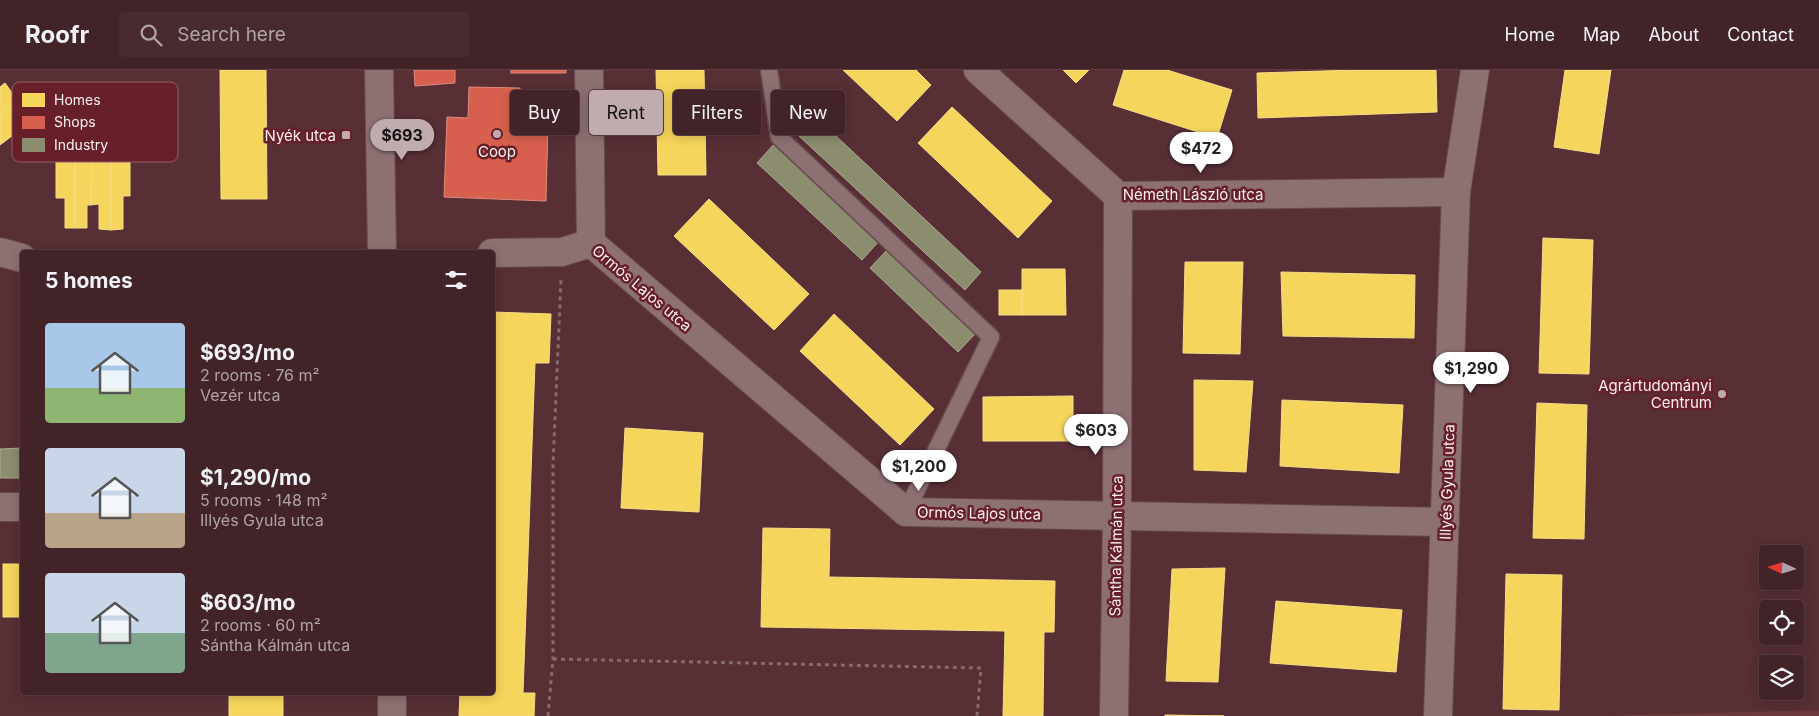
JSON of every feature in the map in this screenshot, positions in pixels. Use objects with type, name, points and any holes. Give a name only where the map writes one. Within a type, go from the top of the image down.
[{"type":"street","points":[[379,70],[382,250]]},
{"type":"street","points":[[589,70],[591,243]]},
{"type":"street","name":"Németh László utca","points":[[978,70],[1118,196],[1456,192]]},
{"type":"street","name":"Illyés Gyula utca","points":[[1438,716],[1456,192],[1475,70]]},
{"type":"street","name":"Sántha Kálmán utca","points":[[1114,716],[1118,196]]},
{"type":"street","name":"Ormós Lajos utca","points":[[495,253],[562,252],[591,243],[906,512],[1445,522]]},
{"type":"street","points":[[0,252],[20,257]]},
{"type":"street","points":[[0,507],[20,507]]},
{"type":"street","points":[[392,695],[392,716]]},
{"type":"lane","points":[[769,70],[780,137],[991,337],[906,512]]},
{"type":"path","points":[[548,716],[553,659],[553,464],[562,252]]},
{"type":"path","points":[[553,659],[981,668],[977,716]]},
{"type":"shaded area","points":[[1819,710],[1819,716],[1604,716]]},
{"type":"building: Homes","points":[[220,70],[266,70],[267,199],[221,199]]},
{"type":"building: Homes","points":[[656,70],[704,70],[704,90],[673,90],[673,135],[705,135],[706,175],[658,175],[657,135],[663,135],[663,90],[656,90]]},
{"type":"building: Homes","points":[[843,70],[916,70],[931,85],[897,121]]},
{"type":"building: Homes","points":[[1063,70],[1089,70],[1076,83]]},
{"type":"building: Homes","points":[[1124,70],[1167,70],[1232,90],[1217,138],[1113,105]]},
{"type":"building: Homes","points":[[1436,70],[1437,112],[1258,118],[1257,73]]},
{"type":"building: Homes","points":[[1565,70],[1611,70],[1599,154],[1554,147]]},
{"type":"building: Homes","points":[[5,83],[12,93],[12,106],[0,115],[0,87]]},
{"type":"building: Homes","points":[[12,106],[12,136],[0,145],[0,115]]},
{"type":"building: Homes","points":[[952,107],[1052,201],[1018,238],[918,143]]},
{"type":"building: Homes","points":[[56,162],[75,162],[75,228],[65,228],[65,198],[56,198]]},
{"type":"building: Homes","points":[[75,162],[92,162],[91,205],[87,205],[87,228],[75,228]]},
{"type":"building: Homes","points":[[92,162],[111,162],[111,230],[99,229],[99,204],[91,205]]},
{"type":"building: Homes","points":[[111,162],[130,162],[130,196],[123,196],[123,229],[111,230]]},
{"type":"building: Homes","points":[[709,199],[809,294],[774,330],[674,236]]},
{"type":"building: Homes","points":[[1543,238],[1593,240],[1589,374],[1539,373]]},
{"type":"building: Homes","points":[[1185,262],[1243,262],[1240,354],[1183,353]]},
{"type":"building: Homes","points":[[1022,269],[1065,269],[1066,315],[1022,315]]},
{"type":"building: Homes","points":[[1281,272],[1415,275],[1414,338],[1283,336]]},
{"type":"building: Homes","points":[[999,290],[1022,290],[1022,315],[999,315]]},
{"type":"building: Homes","points":[[495,312],[551,314],[549,363],[535,363],[523,693],[535,693],[534,716],[459,716],[460,695],[495,695]]},
{"type":"building: Homes","points":[[834,314],[934,409],[900,445],[800,351]]},
{"type":"building: Homes","points":[[1194,380],[1253,381],[1246,472],[1194,470]]},
{"type":"building: Homes","points":[[1073,396],[1073,441],[983,441],[983,397]]},
{"type":"building: Homes","points":[[1282,400],[1403,405],[1399,473],[1280,466]]},
{"type":"building: Homes","points":[[1537,403],[1587,405],[1584,539],[1533,538]]},
{"type":"building: Homes","points":[[625,428],[703,433],[699,512],[621,508]]},
{"type":"building: Homes","points":[[763,528],[830,529],[829,577],[1055,581],[1054,632],[1044,632],[1043,716],[1003,716],[1005,631],[761,627]]},
{"type":"building: Homes","points":[[3,564],[20,564],[20,617],[3,617]]},
{"type":"building: Homes","points":[[1225,568],[1218,682],[1166,681],[1172,569]]},
{"type":"building: Homes","points":[[1506,574],[1562,575],[1559,710],[1503,709]]},
{"type":"building: Homes","points":[[1276,601],[1402,610],[1396,672],[1270,663]]},
{"type":"building: Homes","points":[[229,695],[283,695],[283,716],[229,716]]},
{"type":"building: Homes","points":[[1165,715],[1224,716],[1165,716]]},
{"type":"building: Shops","points":[[414,70],[455,70],[455,83],[415,86]]},
{"type":"building: Shops","points":[[511,70],[566,70],[566,73],[511,73]]},
{"type":"building: Shops","name":"Coop","points":[[469,87],[520,88],[520,90],[510,90],[510,135],[548,135],[546,201],[444,197],[447,117],[468,118]]},
{"type":"building: Industry","points":[[798,135],[835,135],[981,272],[965,290]]},
{"type":"building: Industry","points":[[775,143],[880,240],[862,260],[757,163]]},
{"type":"building: Industry","points":[[887,250],[975,334],[958,352],[870,268]]},
{"type":"building: Industry","points":[[20,448],[20,478],[0,478],[0,449]]},
{"type":"place","name":"Coop","points":[[497,134]]},
{"type":"place","name":"Nyék utca","points":[[346,135]]},
{"type":"place","name":"Agrártudományi Centrum","points":[[1722,394]]}]
